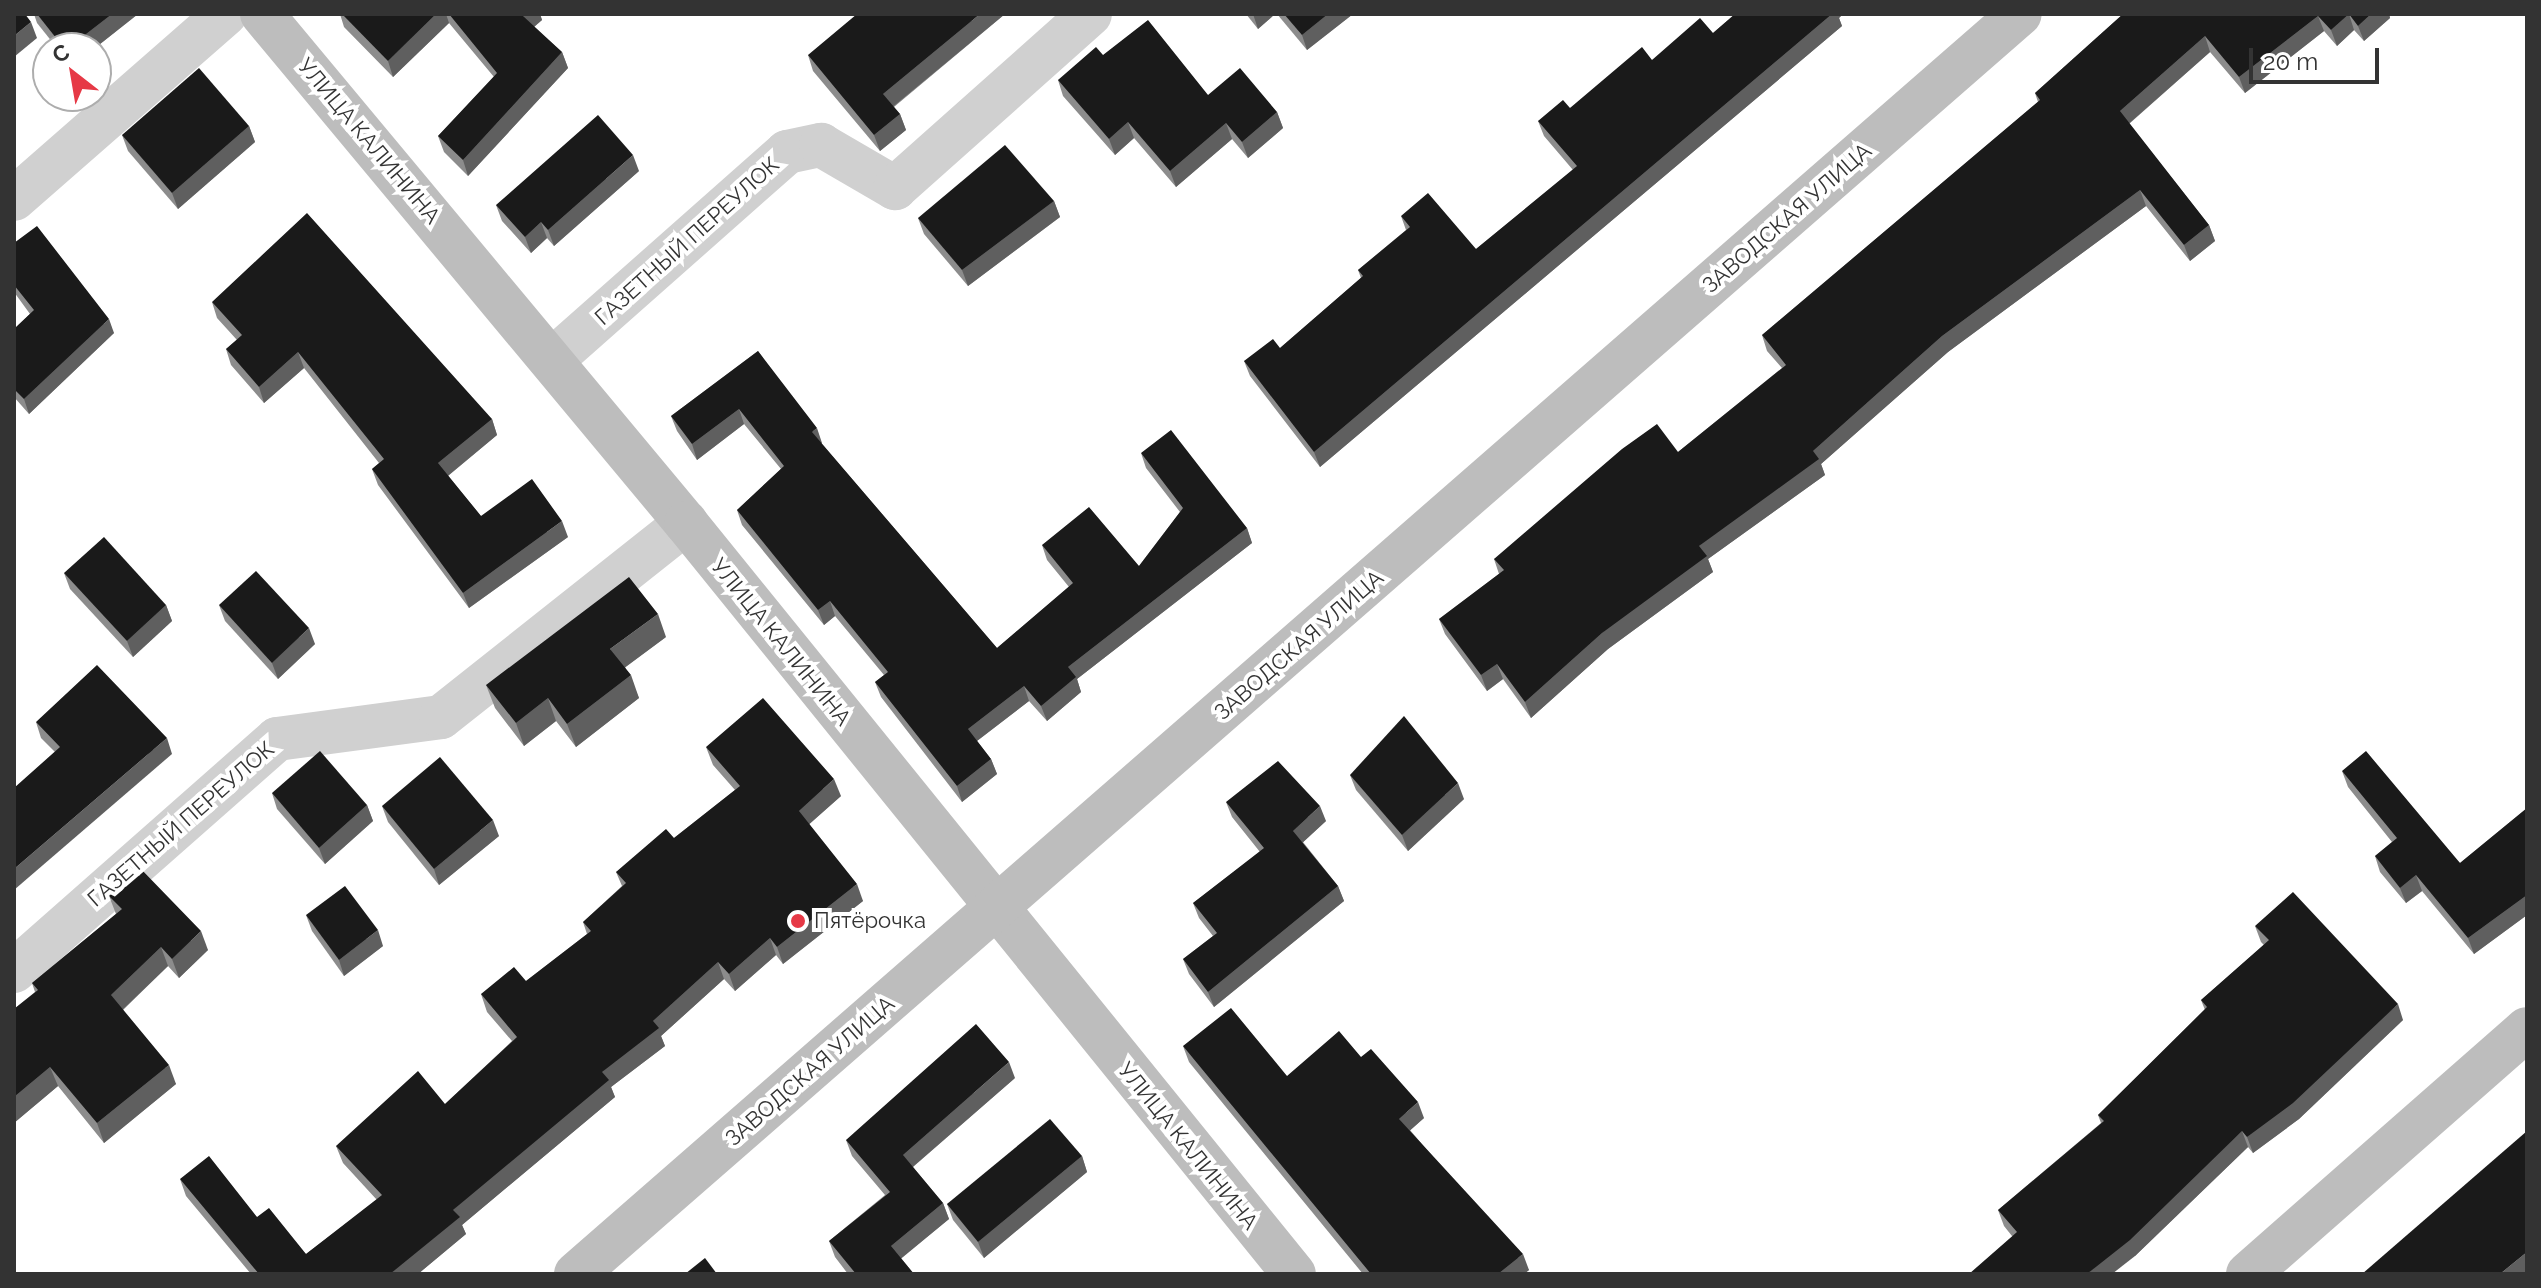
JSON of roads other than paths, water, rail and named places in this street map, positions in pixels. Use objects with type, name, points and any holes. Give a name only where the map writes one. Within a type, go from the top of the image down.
[{"type":"main road","name":"УЛИЦА КАЛИНИНА","points":[[262,14],[686,523],[995,911],[1294,1274]]},
{"type":"main road","name":"ЗАВОДСКАЯ УЛИЦА","points":[[576,1274],[2020,14]]},
{"type":"main road","points":[[2248,1274],[2527,1029]]},
{"type":"street","points":[[14,199],[225,14]]},
{"type":"street","name":"ГАЗЕТНЫЙ ПЕРЕУЛОК","points":[[552,360],[787,152],[821,145],[895,188],[1090,14]]},
{"type":"street","name":"ГАЗЕТНЫЙ ПЕРЕУЛОК","points":[[14,971],[277,739],[441,717],[686,523]]},
{"type":"place","name":"Пятёрочка","points":[[798,921]]}]
